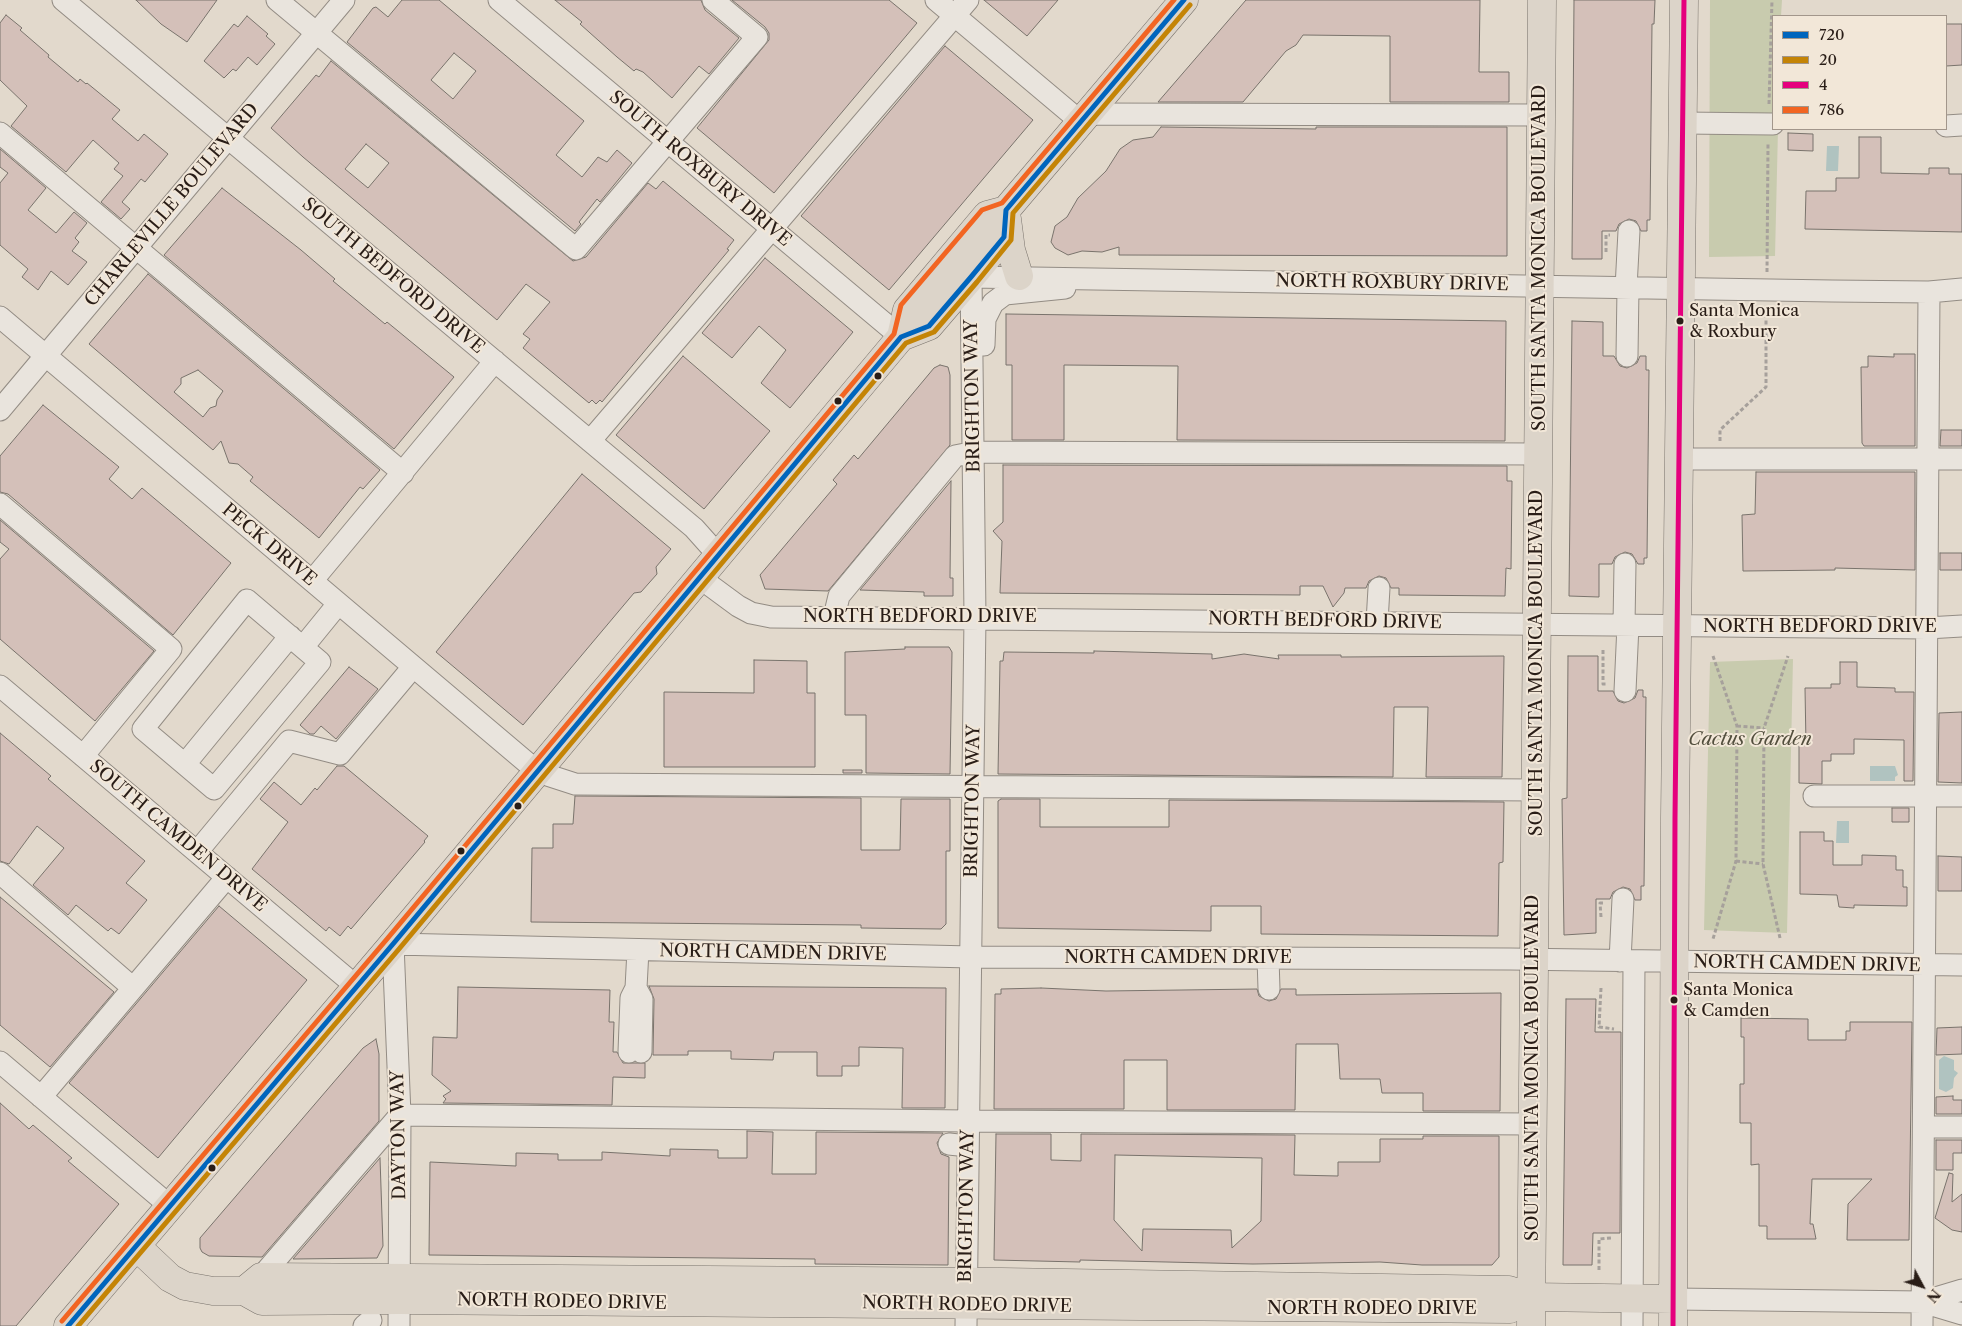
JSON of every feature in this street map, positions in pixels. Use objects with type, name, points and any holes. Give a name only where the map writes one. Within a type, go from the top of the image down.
[{"type":"main road","points":[[68,1326],[357,987],[901,337],[907,310],[987,216],[1006,210],[1184,0]]},
{"type":"main road","name":"SOUTH SANTA MONICA BOULEVARD","points":[[1532,1326],[1542,0]]},
{"type":"main road","points":[[1673,1326],[1675,817],[1684,0]]},
{"type":"main road","points":[[1006,210],[1011,250],[1019,276]]},
{"type":"main road","points":[[901,337],[929,326],[971,277],[1004,237],[1006,210]]},
{"type":"main road","name":"NORTH RODEO DRIVE","points":[[136,1246],[170,1278],[185,1286],[213,1291],[253,1284],[399,1301],[966,1304],[1509,1290],[1532,1297],[1673,1299]]},
{"type":"street","name":"SOUTH BEDFORD DRIVE","points":[[63,0],[694,528],[719,556]]},
{"type":"street","points":[[278,0],[576,249],[669,143],[757,38],[713,0]]},
{"type":"street","name":"CHARLEVILLE BOULEVARD","points":[[0,410],[344,0]]},
{"type":"street","name":"SOUTH ROXBURY DRIVE","points":[[500,0],[771,230],[901,337]]},
{"type":"street","points":[[936,0],[1085,118],[1541,115]]},
{"type":"street","points":[[590,441],[968,0]]},
{"type":"street","points":[[1683,123],[1772,124]]},
{"type":"street","points":[[1947,126],[1962,125]]},
{"type":"street","points":[[0,133],[402,473]]},
{"type":"street","points":[[1629,231],[1638,327]]},
{"type":"street","points":[[1627,356],[1634,288],[1640,260]]},
{"type":"street","name":"NORTH ROXBURY DRIVE","points":[[971,277],[1019,276],[1929,292],[1962,289]]},
{"type":"street","name":"BRIGHTON WAY","points":[[966,1304],[958,1145],[969,1121],[972,957],[975,617],[971,277]]},
{"type":"street","points":[[974,450],[982,435],[985,319],[993,303],[1005,294],[1063,289],[1088,278]]},
{"type":"street","points":[[1922,1326],[1929,292]]},
{"type":"street","name":"PECK DRIVE","points":[[0,318],[538,772]]},
{"type":"street","points":[[312,581],[495,361]]},
{"type":"street","points":[[834,617],[838,596],[955,456],[974,450],[1538,454]]},
{"type":"street","points":[[1679,459],[1962,459]]},
{"type":"street","points":[[0,504],[171,649],[82,756]]},
{"type":"street","points":[[1625,691],[1632,625],[1632,572]]},
{"type":"street","name":"NORTH BEDFORD DRIVE","points":[[700,578],[732,603],[751,613],[771,616],[1678,626],[1927,628],[1962,626]]},
{"type":"street","points":[[1377,622],[1379,588]]},
{"type":"street","points":[[248,600],[320,662],[214,789],[185,764],[143,729],[248,600]]},
{"type":"street","points":[[185,764],[296,642],[338,604]]},
{"type":"street","points":[[1632,625],[1638,667]]},
{"type":"street","points":[[197,852],[289,741],[340,754],[413,667]]},
{"type":"street","name":"SOUTH CAMDEN DRIVE","points":[[0,686],[357,987]]},
{"type":"street","points":[[538,772],[580,785],[1536,790]]},
{"type":"street","points":[[1814,796],[1962,796]]},
{"type":"street","points":[[0,874],[133,988]]},
{"type":"street","points":[[41,1097],[227,877]]},
{"type":"street","points":[[1619,1326],[1633,1265],[1634,1001],[1628,961],[1623,899]]},
{"type":"street","points":[[1617,1032],[1634,934]]},
{"type":"street","name":"NORTH CAMDEN DRIVE","points":[[393,944],[972,957],[1962,964]]},
{"type":"street","name":"DAYTON WAY","points":[[393,944],[400,1115],[399,1301]]},
{"type":"street","points":[[635,1052],[642,999],[636,988],[638,950]]},
{"type":"street","points":[[1268,958],[1269,989]]},
{"type":"street","points":[[2,1067],[41,1097],[170,1206]]},
{"type":"street","points":[[253,1284],[400,1115],[1533,1124]]},
{"type":"street","points":[[1924,1127],[1962,1127]]},
{"type":"street","points":[[1615,1233],[1632,1326]]},
{"type":"street","name":"NORTH RODEO DRIVE","points":[[1922,1302],[1962,1290]]},
{"type":"street","name":"NORTH RODEO DRIVE","points":[[1673,1299],[1922,1302],[1962,1314]]},
{"type":"path","points":[[1720,430],[1766,387],[1767,305]]},
{"type":"path","points":[[1603,650],[1603,684]]},
{"type":"path","points":[[1713,656],[1737,726],[1736,861],[1713,939]]},
{"type":"path","points":[[1780,938],[1763,864],[1764,728],[1788,656]]},
{"type":"path","points":[[1737,726],[1764,728]]},
{"type":"path","points":[[1736,861],[1763,864]]},
{"type":"path","points":[[1601,988],[1600,1027],[1614,1028],[1617,1032]]},
{"type":"path","points":[[1599,1270],[1599,1239],[1611,1239],[1615,1233]]},
{"type":"green space","points":[[1710,0],[1782,0],[1781,15],[1772,15],[1772,130],[1778,130],[1775,256],[1709,257]]},
{"type":"green space","name":"Cactus Garden","points":[[1793,659],[1787,933],[1704,930],[1710,662]]},
{"type":"shaded area","points":[[1827,146],[1839,146],[1838,171],[1826,171]]},
{"type":"shaded area","points":[[1870,766],[1895,766],[1898,775],[1895,777],[1895,781],[1870,781]]},
{"type":"shaded area","points":[[1837,821],[1849,821],[1849,843],[1836,843]]},
{"type":"shaded area","points":[[1944,1056],[1954,1060],[1954,1070],[1958,1073],[1954,1078],[1953,1088],[1946,1092],[1939,1089],[1939,1060]]},
{"type":"building","points":[[136,0],[217,0],[187,42],[161,24]]},
{"type":"building","points":[[402,0],[439,0],[584,121],[556,155],[582,177],[598,157],[607,162],[617,150],[632,163],[600,202],[597,199],[579,222],[581,224],[575,231],[347,42],[373,8],[376,7],[388,17]],"holes":[[[454,53],[476,71],[453,99],[431,80]]]},
{"type":"building","points":[[555,0],[701,0],[705,10],[739,38],[709,74],[699,66],[672,98],[643,72],[636,69],[634,71],[617,57],[580,24],[582,22]]},
{"type":"building","points":[[732,0],[889,0],[917,23],[774,193],[697,128],[769,40],[769,33],[765,27]]},
{"type":"building","points":[[984,0],[1058,0],[1027,36]]},
{"type":"building","points":[[1246,0],[1480,0],[1479,72],[1509,72],[1509,102],[1390,102],[1390,36],[1303,35],[1296,45],[1286,51],[1243,102],[1158,102]]},
{"type":"building","points":[[1574,0],[1655,0],[1654,24],[1652,24],[1650,220],[1647,220],[1647,231],[1641,231],[1636,221],[1629,219],[1619,224],[1616,231],[1602,231],[1602,259],[1572,259]]},
{"type":"building","points":[[6,15],[49,55],[48,57],[78,82],[80,79],[87,83],[120,110],[112,119],[138,141],[144,134],[168,154],[145,182],[141,179],[122,202],[130,209],[121,219],[101,202],[123,176],[114,169],[119,163],[93,140],[66,172],[11,126],[27,106],[0,80],[0,23]]},
{"type":"building","points":[[247,16],[268,34],[266,36],[275,44],[257,65],[248,57],[236,71],[233,69],[224,78],[204,61],[234,24],[238,27]]},
{"type":"building","points":[[1947,24],[1962,24],[1962,65],[1947,66]]},
{"type":"building","points":[[945,46],[1033,120],[889,290],[801,216]]},
{"type":"building","points":[[331,61],[573,261],[586,257],[648,183],[656,189],[663,181],[734,240],[727,249],[729,250],[602,402],[600,400],[596,404],[592,400],[589,403],[523,348],[530,339],[523,334],[550,302],[526,284],[497,320],[271,128],[316,75],[319,77]],"holes":[[[366,144],[389,163],[368,188],[345,169]]]},
{"type":"building","points":[[1161,127],[1316,129],[1316,127],[1507,127],[1507,256],[1119,255],[1119,247],[1102,252],[1082,251],[1068,255],[1055,248],[1051,242],[1055,226],[1067,217],[1078,198],[1106,171],[1120,149],[1133,140],[1153,137]]},
{"type":"building","points":[[1788,133],[1813,134],[1813,151],[1788,150]]},
{"type":"building","points":[[1859,137],[1881,137],[1881,173],[1929,174],[1929,168],[1949,168],[1949,174],[1962,174],[1962,232],[1805,229],[1806,191],[1836,191],[1836,178],[1859,178]]},
{"type":"building","points":[[0,149],[46,188],[28,210],[56,233],[74,212],[87,223],[75,238],[79,242],[72,251],[87,262],[68,285],[51,271],[38,290],[22,277],[28,269],[0,245],[0,183],[8,173],[0,167]]},
{"type":"building","points":[[222,188],[301,250],[335,279],[333,281],[385,324],[387,322],[454,377],[394,449],[164,255]]},
{"type":"building","points":[[765,258],[853,332],[790,408],[761,383],[786,350],[759,326],[732,358],[702,333]]},
{"type":"building","points":[[148,274],[380,470],[363,489],[360,487],[319,538],[250,481],[253,477],[238,464],[229,463],[221,441],[213,450],[89,344]],"holes":[[[198,370],[223,391],[217,400],[216,406],[210,408],[203,417],[174,392],[181,384],[181,378]]]},
{"type":"building","points":[[1006,314],[1506,321],[1505,441],[1177,440],[1178,366],[1064,365],[1064,440],[1012,440],[1012,365],[1006,365]]},
{"type":"building","points":[[1572,321],[1603,322],[1603,356],[1614,356],[1620,366],[1627,368],[1637,363],[1640,356],[1646,356],[1646,370],[1649,370],[1647,558],[1644,558],[1644,564],[1638,564],[1632,554],[1625,552],[1615,557],[1612,564],[1599,564],[1599,597],[1569,596]]},
{"type":"building","points":[[1894,354],[1915,354],[1915,446],[1864,446],[1862,443],[1861,367],[1868,367],[1868,356],[1894,357]]},
{"type":"building","points":[[683,356],[770,431],[704,509],[616,435]]},
{"type":"building","points":[[940,365],[948,367],[950,375],[950,445],[828,591],[765,589],[760,575],[837,484],[833,480],[854,455],[858,459],[934,368]]},
{"type":"building","points":[[43,405],[119,467],[109,479],[132,499],[142,488],[231,563],[173,635],[8,494],[0,492],[0,456]]},
{"type":"building","points":[[1941,430],[1962,430],[1962,446],[1940,446]]},
{"type":"building","points":[[1003,465],[1507,466],[1507,481],[1512,481],[1511,569],[1506,568],[1505,596],[1399,595],[1399,588],[1391,588],[1386,578],[1379,576],[1369,581],[1366,588],[1345,588],[1344,593],[1333,607],[1323,586],[1300,586],[1300,595],[1000,593],[1002,541],[993,531],[1003,522]]},
{"type":"building","points":[[1756,472],[1915,472],[1915,570],[1835,568],[1835,570],[1743,571],[1742,515],[1755,514]]},
{"type":"building","points":[[582,474],[671,549],[656,567],[657,574],[641,592],[634,593],[523,725],[436,652]]},
{"type":"building","points":[[951,481],[950,578],[953,578],[953,596],[924,596],[924,592],[860,590]]},
{"type":"building","points":[[0,520],[154,651],[95,721],[0,639],[0,559],[9,549],[0,542]]},
{"type":"building","points":[[1940,553],[1962,553],[1962,570],[1940,570]]},
{"type":"building","points":[[905,647],[949,647],[952,652],[950,774],[866,773],[866,715],[845,715],[845,652],[905,649]]},
{"type":"building","points":[[1094,651],[1212,654],[1212,659],[1244,654],[1279,659],[1278,655],[1341,655],[1341,657],[1504,656],[1502,777],[1426,777],[1428,707],[1394,707],[1393,777],[998,774],[1000,661],[1003,661],[1004,652],[1094,653]]},
{"type":"building","points":[[1568,656],[1598,656],[1598,691],[1613,691],[1618,701],[1624,703],[1635,698],[1638,690],[1643,690],[1643,697],[1646,697],[1644,886],[1641,886],[1641,900],[1635,900],[1630,889],[1623,887],[1613,892],[1610,899],[1596,899],[1596,933],[1564,935],[1562,799],[1567,798]]},
{"type":"building","points":[[754,660],[807,661],[807,693],[815,693],[815,767],[664,767],[664,692],[754,693]]},
{"type":"building","points":[[1840,662],[1857,662],[1857,687],[1895,688],[1895,692],[1914,692],[1913,781],[1904,781],[1904,740],[1854,739],[1854,754],[1831,754],[1831,761],[1822,761],[1822,784],[1799,783],[1799,745],[1806,745],[1805,688],[1831,688],[1831,684],[1840,684]]},
{"type":"building","points":[[349,667],[378,689],[336,739],[321,726],[314,734],[310,734],[300,725]]},
{"type":"building","points":[[1962,712],[1962,783],[1938,782],[1939,713]]},
{"type":"building","points":[[0,733],[51,776],[48,779],[145,861],[126,883],[147,900],[119,934],[111,928],[108,931],[76,905],[68,915],[33,885],[64,848],[37,826],[9,864],[0,861]]},
{"type":"building","points":[[337,766],[344,766],[428,836],[425,842],[351,929],[348,926],[340,936],[329,927],[326,931],[252,869],[288,822],[260,799],[274,782],[301,805],[315,788],[317,790]]},
{"type":"building","points":[[843,770],[862,770],[862,773],[843,773]]},
{"type":"building","points":[[575,796],[861,798],[861,850],[900,850],[901,799],[950,799],[950,851],[946,851],[946,924],[941,929],[861,928],[861,925],[531,922],[532,848],[553,848],[553,824],[573,824]]},
{"type":"building","points":[[1001,799],[1040,799],[1040,827],[1169,827],[1169,800],[1504,802],[1503,862],[1499,863],[1498,936],[1261,934],[1261,906],[1211,906],[1211,931],[998,928],[998,801]]},
{"type":"building","points":[[1892,808],[1909,808],[1909,822],[1892,822]]},
{"type":"building","points":[[1800,832],[1824,832],[1824,841],[1833,841],[1833,865],[1862,865],[1862,855],[1896,856],[1896,870],[1903,870],[1903,887],[1907,887],[1907,906],[1854,905],[1854,908],[1839,907],[1837,895],[1800,894]]},
{"type":"building","points":[[1938,856],[1962,857],[1962,891],[1938,891]]},
{"type":"building","points":[[0,897],[114,992],[50,1067],[0,1025]]},
{"type":"building","points":[[219,906],[307,980],[158,1158],[69,1083]]},
{"type":"building","points":[[649,986],[946,988],[945,1108],[902,1108],[903,1048],[859,1047],[859,1066],[842,1066],[842,1076],[817,1076],[817,1052],[774,1052],[773,1060],[731,1059],[731,1051],[688,1051],[688,1055],[653,1055],[654,999]]},
{"type":"building","points":[[458,987],[610,990],[609,1022],[614,1022],[613,1052],[617,1052],[623,1063],[645,1063],[645,1078],[613,1077],[612,1105],[443,1103],[446,1099],[443,1096],[451,1091],[432,1075],[433,1037],[457,1038]]},
{"type":"building","points":[[1041,988],[1106,991],[1257,989],[1259,996],[1269,1001],[1276,999],[1281,989],[1296,989],[1296,995],[1501,993],[1500,1111],[1423,1111],[1423,1093],[1382,1093],[1380,1079],[1340,1079],[1338,1044],[1296,1044],[1295,1110],[1167,1110],[1167,1060],[1124,1060],[1124,1109],[994,1109],[995,994],[1001,994],[1001,989]]},
{"type":"building","points":[[1566,999],[1596,999],[1595,1032],[1621,1032],[1620,1233],[1593,1233],[1592,1265],[1563,1265]]},
{"type":"building","points":[[1741,1018],[1808,1019],[1808,1040],[1846,1040],[1846,1031],[1850,1031],[1850,1022],[1912,1022],[1909,1240],[1847,1240],[1848,1204],[1872,1179],[1812,1179],[1810,1224],[1813,1224],[1816,1239],[1767,1239],[1767,1226],[1759,1226],[1759,1164],[1751,1165],[1751,1123],[1740,1123],[1740,1084],[1744,1084],[1744,1037],[1741,1037]]},
{"type":"building","points":[[1962,1027],[1962,1054],[1936,1055],[1937,1028]]},
{"type":"building","points":[[376,1039],[379,1054],[379,1121],[262,1257],[209,1256],[202,1252],[200,1238],[363,1048]]},
{"type":"building","points":[[1953,1096],[1953,1100],[1962,1100],[1962,1114],[1936,1114],[1936,1097]]},
{"type":"building","points":[[0,1103],[29,1129],[33,1125],[72,1158],[68,1161],[119,1204],[16,1326],[0,1326]]},
{"type":"building","points":[[747,1131],[773,1132],[772,1174],[816,1174],[816,1132],[943,1133],[937,1143],[941,1154],[949,1157],[948,1265],[815,1264],[815,1259],[429,1255],[430,1162],[516,1166],[516,1153],[558,1154],[558,1160],[602,1160],[602,1152],[670,1156],[670,1149],[718,1150],[718,1158],[747,1158]]},
{"type":"building","points":[[996,1134],[1051,1134],[1051,1160],[1081,1161],[1081,1134],[1295,1135],[1294,1175],[1338,1176],[1338,1162],[1380,1162],[1380,1139],[1423,1139],[1423,1136],[1499,1136],[1499,1257],[1492,1265],[1422,1265],[1380,1262],[1253,1264],[994,1260]],"holes":[[[1115,1155],[1262,1158],[1261,1221],[1232,1248],[1231,1230],[1143,1229],[1142,1251],[1114,1220]]]},
{"type":"building","points":[[1936,1140],[1962,1140],[1962,1153],[1953,1153],[1953,1170],[1936,1170]]},
{"type":"building","points":[[380,1158],[383,1246],[377,1258],[293,1259]]},
{"type":"building","points":[[1949,1173],[1953,1174],[1952,1202],[1962,1194],[1962,1232],[1952,1230],[1935,1218]]},
{"type":"transit line","name":"786","points":[[62,1321],[387,939],[894,334],[901,305],[982,210],[1002,203],[1174,0]]},
{"type":"transit line","name":"720","points":[[68,1326],[393,944],[901,337],[929,326],[971,277],[1004,237],[1006,210],[1184,0]]},
{"type":"transit line","name":"4","points":[[1673,1326],[1675,817],[1684,0]]},
{"type":"transit line","name":"20","points":[[78,1326],[399,949],[906,343],[934,332],[977,282],[1011,240],[1013,213],[1190,5]]},
{"type":"place","name":"Santa Monica & Roxbury","points":[[1680,321]]},
{"type":"place","name":"Santa Monica & Camden","points":[[1674,1000]]}]
